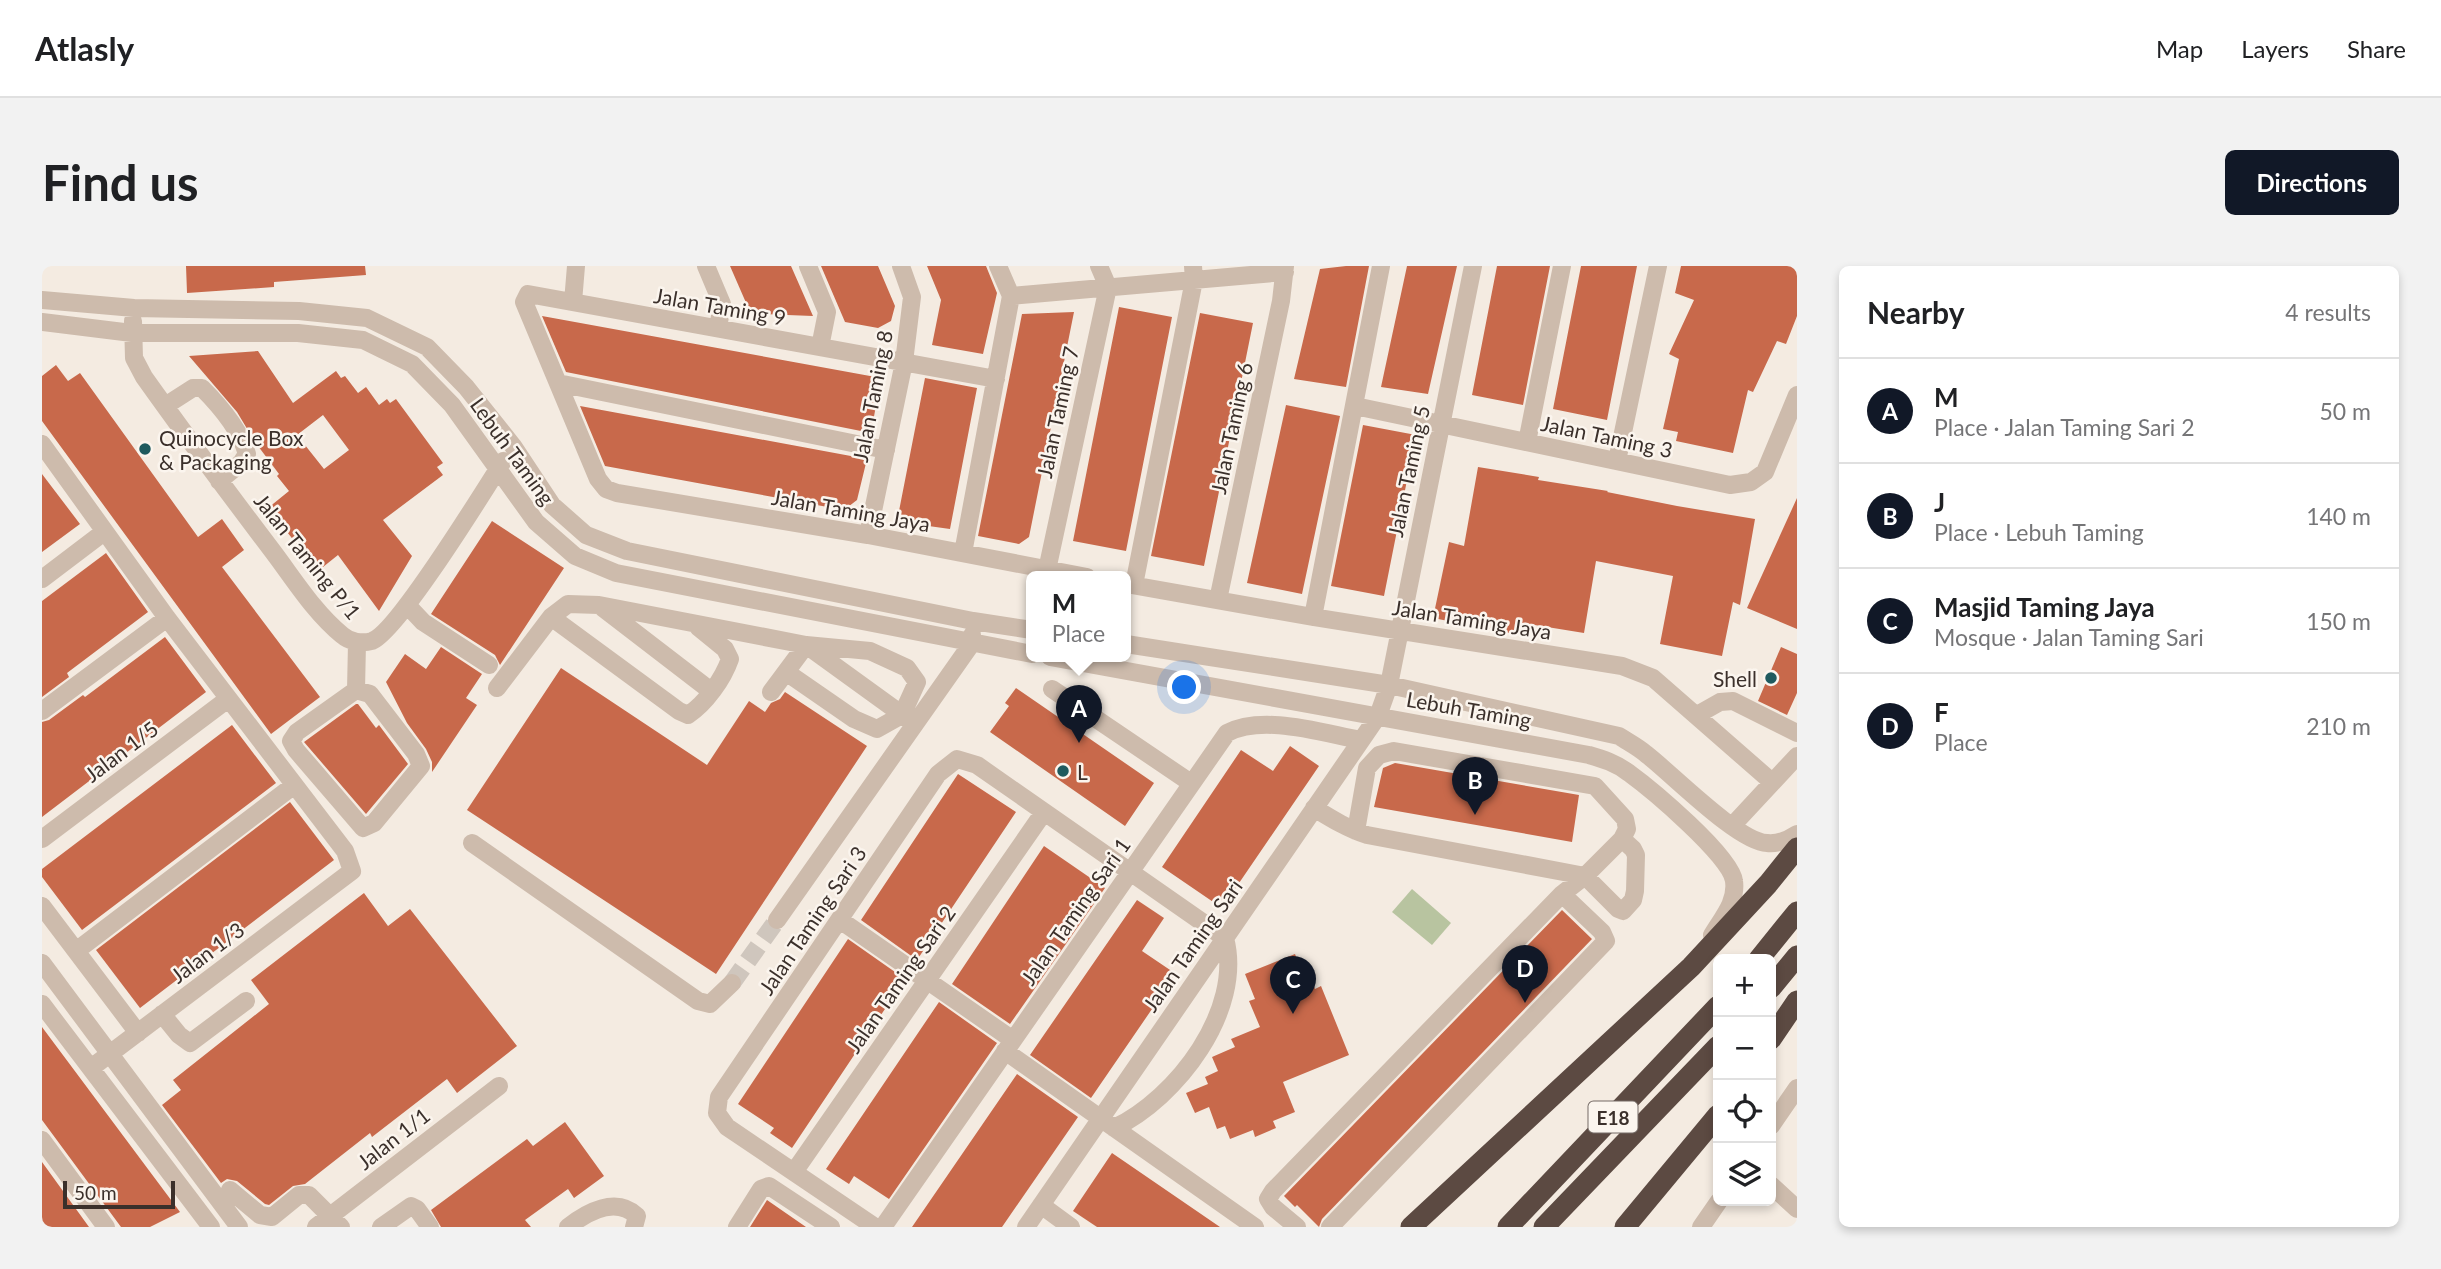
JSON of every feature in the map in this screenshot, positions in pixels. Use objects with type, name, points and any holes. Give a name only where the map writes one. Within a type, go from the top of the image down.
[{"type":"highway","points":[[1410,1227],[1691,967],[1768,884],[1797,848]]},
{"type":"highway","points":[[1763,954],[1797,912]]},
{"type":"highway","points":[[1776,982],[1797,956]]},
{"type":"highway","points":[[1776,1032],[1797,1001]]},
{"type":"highway","name":"E18","points":[[1508,1227],[1713,1011]]},
{"type":"highway","name":"E18","points":[[1544,1227],[1713,1051]]},
{"type":"highway","points":[[1625,1227],[1713,1121]]},
{"type":"street","points":[[573,302],[576,266]]},
{"type":"street","points":[[706,266],[722,304],[718,328]]},
{"type":"street","points":[[808,266],[827,312],[820,347]]},
{"type":"street","name":"Jalan Taming 8","points":[[868,535],[904,362],[912,297],[901,266]]},
{"type":"street","points":[[963,553],[1011,296],[998,266]]},
{"type":"street","points":[[1099,266],[1108,287]]},
{"type":"street","points":[[1313,617],[1381,266]]},
{"type":"street","name":"Jalan Taming 5","points":[[1389,685],[1473,266]]},
{"type":"street","points":[[1527,442],[1562,266]]},
{"type":"street","points":[[1617,461],[1658,266]]},
{"type":"street","points":[[1011,296],[1108,287],[1194,273],[1285,269]]},
{"type":"street","name":"Jalan Taming 6","points":[[1218,600],[1281,301],[1285,269]]},
{"type":"street","points":[[1131,579],[1194,273]]},
{"type":"street","name":"Jalan Taming 7","points":[[1047,570],[1108,287]]},
{"type":"street","name":"Jalan Taming 9","points":[[558,383],[528,317],[524,302],[528,294],[996,379]]},
{"type":"street","name":"Lebuh Taming","points":[[42,300],[134,308],[299,311],[367,318],[427,347],[466,387],[513,446],[552,505],[586,535],[627,551],[973,621],[1026,629]]},
{"type":"street","name":"Jalan Taming P/1","points":[[134,308],[134,358],[165,406],[322,616],[344,638],[357,643],[373,640],[385,631],[407,605],[513,446]]},
{"type":"street","name":"Lebuh Taming","points":[[42,322],[132,333],[298,333],[363,340],[412,364],[452,405],[536,522],[575,556],[616,573],[1026,653]]},
{"type":"street","points":[[558,383],[886,450]]},
{"type":"street","name":"Jalan Taming Jaya","points":[[558,383],[598,479],[606,489],[1053,571]]},
{"type":"street","points":[[165,406],[192,388],[202,387],[211,396],[244,442],[247,453],[241,463],[219,481]]},
{"type":"street","name":"Jalan Taming 3","points":[[1355,406],[1730,485],[1751,482],[1765,472],[1797,395]]},
{"type":"street","points":[[43,447],[293,786],[76,951]]},
{"type":"street","points":[[42,579],[104,532]]},
{"type":"street","name":"Jalan Taming Jaya","points":[[1131,584],[1313,617],[1622,666],[1653,678],[1773,782]]},
{"type":"street","points":[[498,688],[551,617],[568,604],[599,605],[806,645],[870,650],[907,668],[917,682],[909,719]]},
{"type":"street","points":[[407,605],[423,622],[489,665]]},
{"type":"street","points":[[599,605],[711,691]]},
{"type":"street","points":[[551,617],[688,715],[698,708],[727,668],[730,659],[750,635]]},
{"type":"street","points":[[42,711],[167,618]]},
{"type":"street","points":[[777,920],[909,719],[972,643],[973,621]]},
{"type":"street","points":[[696,625],[725,649],[730,659]]},
{"type":"street","points":[[356,690],[357,643]]},
{"type":"street","points":[[806,645],[909,719]]},
{"type":"street","points":[[771,692],[806,645]]},
{"type":"street","name":"Lebuh Taming","points":[[1131,645],[1389,685],[1619,736],[1643,751],[1732,826],[1765,844],[1788,840],[1797,834]]},
{"type":"street","name":"Lebuh Taming","points":[[1078,662],[1589,755],[1611,762],[1628,772],[1712,846],[1725,861],[1734,879],[1732,902],[1691,967]]},
{"type":"street","points":[[786,672],[854,719],[877,729],[909,719]]},
{"type":"street","name":"Jalan Taming Sari","points":[[1026,1227],[1107,1124],[1225,938],[1378,716],[1389,685]]},
{"type":"street","points":[[1052,689],[1191,783]]},
{"type":"street","points":[[356,690],[369,694],[416,754],[421,766],[374,823],[363,828],[291,741],[297,732],[356,690]]},
{"type":"street","name":"Jalan 1/5","points":[[42,839],[228,699]]},
{"type":"street","points":[[1697,715],[1720,702],[1732,702],[1796,729]]},
{"type":"street","name":"Jalan Taming Sari 1","points":[[883,1227],[1227,733],[1239,727],[1269,724],[1361,740]]},
{"type":"street","points":[[1297,1227],[1273,1207],[1268,1199],[1273,1191],[1562,894],[1585,876],[1622,839],[1627,829],[1625,819],[1595,786],[1394,751],[1379,755],[1367,768],[1356,831]]},
{"type":"street","points":[[1732,826],[1797,756]]},
{"type":"street","name":"Jalan Taming Sari 3","points":[[794,1172],[727,1127],[717,1113],[719,1097],[938,774],[957,759],[977,765],[1044,813]]},
{"type":"street","name":"Jalan 1/3","points":[[91,1068],[352,871],[345,851],[293,786]]},
{"type":"street","points":[[1314,808],[1356,831],[1585,876],[1623,911],[1633,900],[1636,855],[1622,839]]},
{"type":"street","points":[[1044,813],[1225,938],[1229,953],[1228,981],[1212,1029],[1187,1067],[1158,1101],[1130,1121],[1107,1124]]},
{"type":"street","name":"Jalan Taming Sari 2","points":[[794,1172],[1044,813]]},
{"type":"street","points":[[472,843],[698,1001],[710,1004],[732,983]]},
{"type":"street","points":[[1330,1227],[1606,941],[1602,932],[1562,894]]},
{"type":"street","points":[[42,906],[138,1032]]},
{"type":"street","points":[[840,920],[927,981],[1107,1124],[1255,1227]]},
{"type":"street","points":[[42,963],[110,1054],[227,1198],[239,1227]]},
{"type":"street","points":[[162,1014],[179,1035],[190,1043],[246,1001]]},
{"type":"street","points":[[42,1004],[203,1225],[227,1198]]},
{"type":"street","name":"Jalan 1/1","points":[[316,1227],[336,1221],[499,1086]]},
{"type":"street","points":[[1776,1118],[1797,1088]]},
{"type":"street","points":[[42,1140],[106,1227]]},
{"type":"street","points":[[794,1172],[875,1227]]},
{"type":"street","points":[[737,1227],[761,1189],[769,1185],[831,1227]]},
{"type":"street","points":[[1776,1190],[1797,1209]]},
{"type":"street","points":[[227,1198],[260,1215],[272,1217],[299,1195],[309,1195],[336,1221]]},
{"type":"street","points":[[1041,1205],[1071,1227]]},
{"type":"street","points":[[381,1227],[411,1206],[417,1209],[430,1227]]},
{"type":"street","points":[[568,1227],[583,1216],[620,1206],[629,1208],[637,1216],[634,1227]]},
{"type":"street","points":[[1701,1227],[1715,1206]]},
{"type":"green space","points":[[1412,889],[1451,923],[1432,945],[1392,912]]},
{"type":"building","points":[[186,266],[365,266],[366,275],[274,282],[274,287],[187,293]]},
{"type":"building","points":[[730,266],[791,266],[813,316],[759,314],[747,305]]},
{"type":"building","points":[[821,266],[878,266],[895,306],[891,321],[878,328],[845,322]]},
{"type":"building","points":[[927,266],[986,266],[997,293],[983,354],[932,345],[941,300]]},
{"type":"building","points":[[1369,266],[1346,387],[1294,379],[1320,269]]},
{"type":"building","points":[[1407,266],[1457,266],[1428,394],[1381,387]]},
{"type":"building","points":[[1497,266],[1550,266],[1523,405],[1472,395]]},
{"type":"building","points":[[1581,266],[1637,266],[1607,420],[1553,409]]},
{"type":"building","points":[[1681,266],[1797,266],[1797,316],[1786,344],[1777,341],[1753,392],[1748,390],[1733,453],[1676,441],[1678,432],[1663,429],[1679,359],[1669,354],[1694,300],[1675,293]]},
{"type":"building","points":[[1119,307],[1172,317],[1126,551],[1073,541]]},
{"type":"building","points":[[1074,312],[1029,537],[1019,544],[978,536],[1022,314]]},
{"type":"building","points":[[1200,313],[1253,323],[1204,566],[1151,556]]},
{"type":"building","points":[[542,316],[881,378],[871,433],[566,372]]},
{"type":"building","points":[[258,351],[293,403],[336,371],[341,378],[345,376],[358,393],[366,387],[379,405],[387,399],[390,403],[396,399],[443,463],[437,467],[443,475],[383,520],[412,556],[379,611],[338,555],[318,571],[268,508],[289,491],[237,412],[189,356]],"holes":[[[323,415],[349,450],[324,469],[297,435]]]},
{"type":"building","points":[[56,365],[68,381],[80,373],[198,537],[222,519],[244,550],[222,567],[320,697],[271,734],[42,421],[42,376]]},
{"type":"building","points":[[925,378],[977,388],[950,529],[907,523],[899,511]]},
{"type":"building","points":[[1286,405],[1340,416],[1302,594],[1247,583]]},
{"type":"building","points":[[580,406],[867,459],[857,500],[844,510],[605,466]]},
{"type":"building","points":[[1363,425],[1416,435],[1384,596],[1331,586]]},
{"type":"building","points":[[1478,467],[1755,519],[1740,605],[1733,602],[1722,656],[1660,644],[1673,576],[1596,561],[1584,633],[1516,622],[1514,634],[1433,618],[1449,542],[1464,546]]},
{"type":"building","points":[[42,474],[80,524],[42,552]]},
{"type":"building","points":[[1797,498],[1797,629],[1747,608]]},
{"type":"building","points":[[492,521],[564,568],[500,665],[495,655],[431,614]]},
{"type":"building","points":[[106,553],[148,612],[67,673],[69,677],[42,697],[42,601]]},
{"type":"building","points":[[165,637],[206,692],[42,817],[42,722],[49,720],[83,695],[85,697]]},
{"type":"building","points":[[441,647],[482,674],[466,698],[477,705],[432,772],[432,762],[426,749],[407,723],[386,682],[405,654],[426,669]]},
{"type":"building","points":[[1781,647],[1797,654],[1797,693],[1787,715],[1758,701]]},
{"type":"building","points":[[561,668],[707,765],[749,701],[765,712],[771,703],[780,699],[785,692],[867,746],[716,974],[467,810]]},
{"type":"building","points":[[1016,688],[1154,783],[1125,826],[990,732],[1009,706],[1005,703]]},
{"type":"building","points":[[356,704],[376,728],[379,725],[408,764],[366,814],[304,742]]},
{"type":"building","points":[[232,725],[276,783],[82,930],[42,877],[42,869]]},
{"type":"building","points":[[1290,746],[1319,766],[1222,908],[1162,867],[1241,750],[1273,771]]},
{"type":"building","points":[[1395,763],[1579,795],[1572,842],[1374,807],[1383,768]]},
{"type":"building","points":[[958,774],[1016,812],[917,960],[861,920]]},
{"type":"building","points":[[290,802],[334,860],[140,1008],[96,950]]},
{"type":"building","points":[[1044,846],[1105,888],[1010,1024],[952,984]]},
{"type":"building","points":[[364,893],[388,926],[410,909],[517,1046],[457,1093],[447,1079],[372,1137],[370,1133],[305,1184],[293,1186],[269,1205],[265,1204],[237,1181],[227,1179],[221,1183],[162,1105],[181,1090],[173,1080],[269,1004],[251,980]]},
{"type":"building","points":[[1137,900],[1164,918],[1142,951],[1176,974],[1091,1098],[1030,1055]]},
{"type":"building","points":[[1562,910],[1592,939],[1322,1219],[1319,1227],[1284,1196]]},
{"type":"building","points":[[848,939],[905,979],[792,1148],[770,1133],[774,1128],[738,1104]]},
{"type":"building","points":[[1295,954],[1305,980],[1311,978],[1315,989],[1321,986],[1349,1055],[1283,1082],[1295,1112],[1273,1121],[1276,1128],[1255,1137],[1253,1130],[1230,1139],[1225,1126],[1217,1129],[1209,1107],[1195,1113],[1186,1093],[1208,1084],[1205,1077],[1218,1071],[1212,1057],[1235,1047],[1231,1039],[1260,1027],[1249,1001],[1255,999],[1245,974]]},
{"type":"building","points":[[939,1002],[997,1043],[889,1199],[854,1176],[849,1184],[826,1169]]},
{"type":"building","points":[[42,1027],[180,1212],[150,1227],[121,1227],[42,1120]]},
{"type":"building","points":[[1017,1074],[1078,1117],[1002,1227],[912,1227]]},
{"type":"building","points":[[565,1122],[604,1176],[574,1198],[568,1189],[525,1220],[531,1227],[441,1227],[431,1210],[527,1139],[533,1146]]},
{"type":"building","points":[[1112,1153],[1220,1227],[1097,1227],[1073,1211]]},
{"type":"building","points":[[42,1162],[89,1227],[42,1227]]},
{"type":"building","points":[[767,1200],[806,1227],[750,1227]]},
{"type":"tunnel","points":[[732,983],[777,920]]},
{"type":"place","name":"Quinocycle Box & Packaging","points":[[145,449]]},
{"type":"place","name":"Shell","points":[[1771,678]]},
{"type":"place","name":"M","points":[[1079,743]]},
{"type":"place","name":"L","points":[[1063,771]]},
{"type":"place","name":"J","points":[[1475,815]]},
{"type":"place","name":"F","points":[[1525,1003]]},
{"type":"place","name":"Masjid Taming Jaya","points":[[1293,1014]]}]
